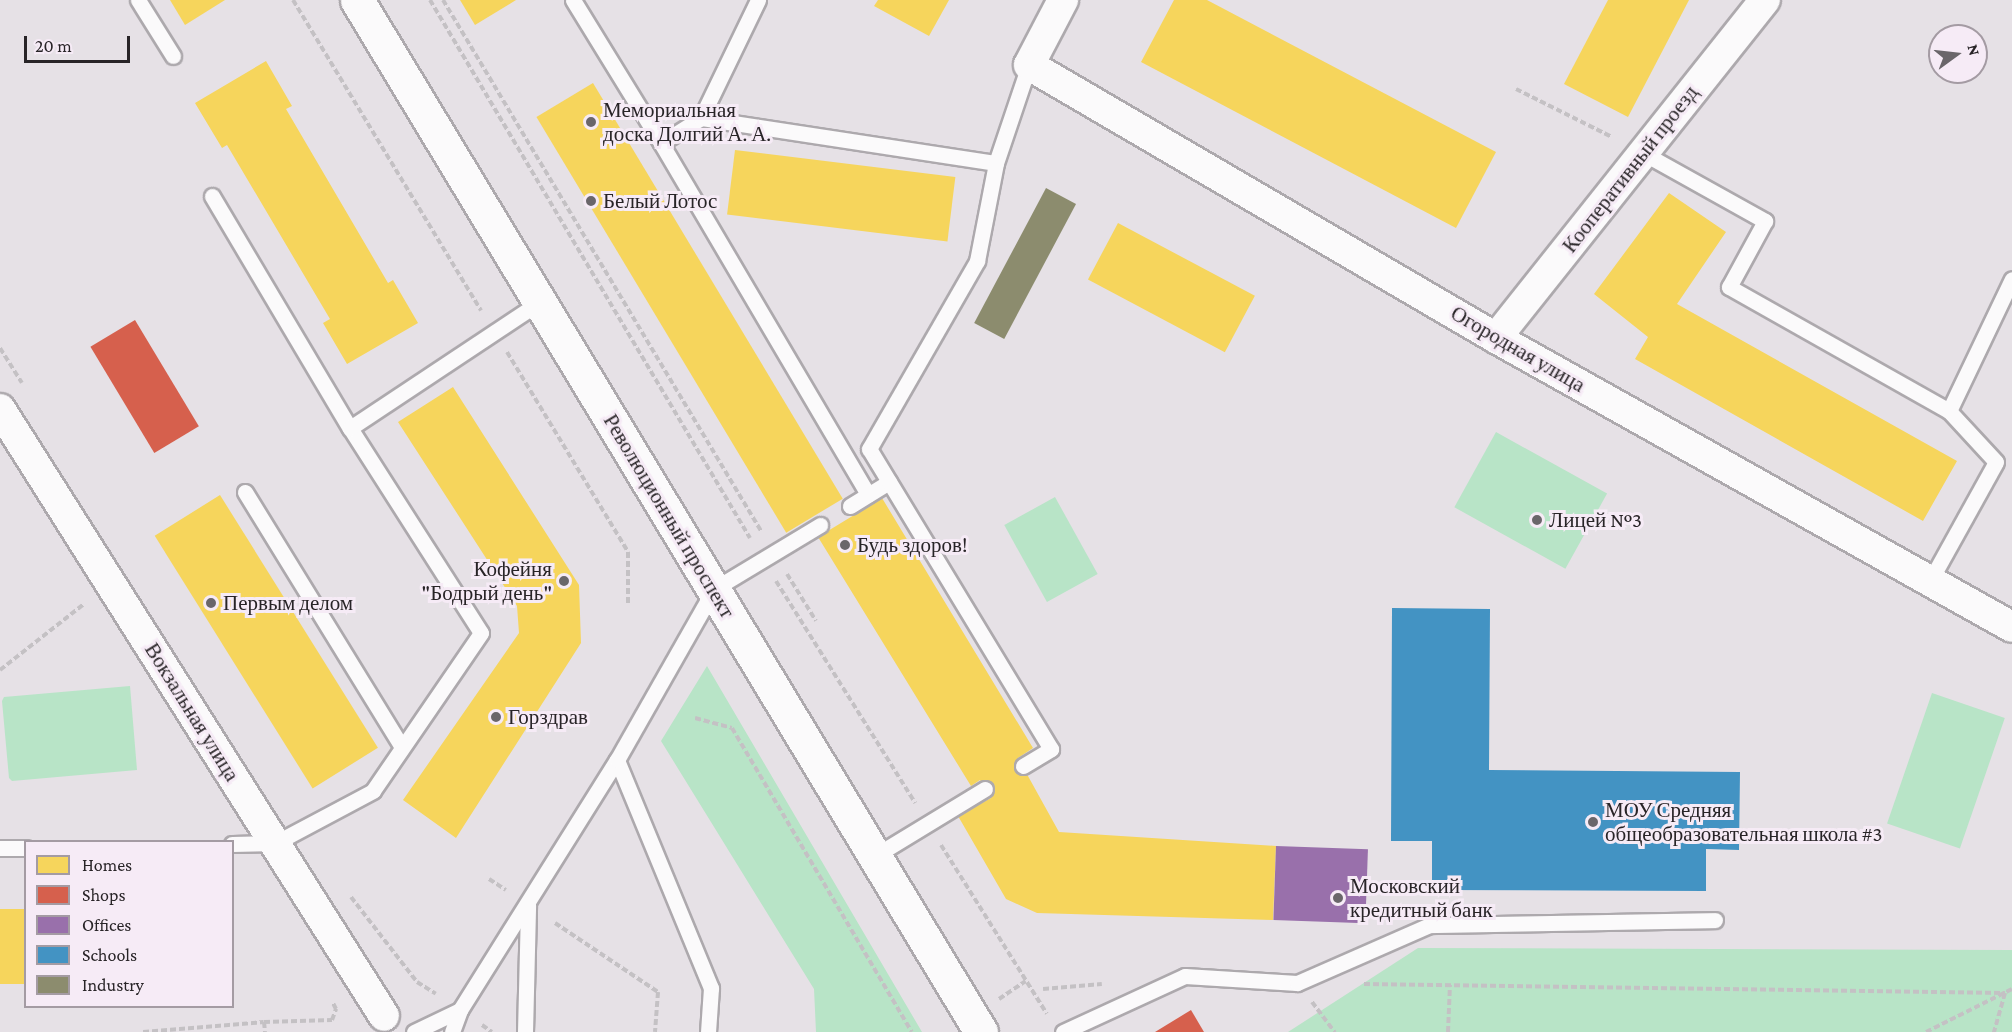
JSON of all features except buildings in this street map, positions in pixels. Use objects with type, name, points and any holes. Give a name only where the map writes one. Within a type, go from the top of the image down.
[{"type":"street","name":"Революционный проспект","points":[[357,0],[714,589],[873,857],[981,1032]]},
{"type":"street","points":[[1029,65],[1063,0]]},
{"type":"street","name":"Кооперативный проезд","points":[[1496,338],[1765,0]]},
{"type":"street","name":"Огородная улица","points":[[1029,65],[1496,338],[2012,627]]},
{"type":"street","name":"Вокзальная улица","points":[[0,409],[384,1016]]},
{"type":"lane","points":[[138,0],[173,56]]},
{"type":"lane","points":[[573,0],[661,143],[868,495]]},
{"type":"lane","points":[[661,143],[701,118],[758,0]]},
{"type":"lane","points":[[849,462],[869,449],[977,261],[996,163],[1029,65]]},
{"type":"lane","points":[[701,118],[996,163]]},
{"type":"lane","points":[[1643,153],[1765,221],[1728,287],[1949,411],[1996,462],[1930,581]]},
{"type":"lane","points":[[212,196],[350,428],[481,633],[373,791],[275,843],[234,844]]},
{"type":"lane","points":[[1949,411],[2012,279]]},
{"type":"lane","points":[[350,428],[540,302]]},
{"type":"lane","points":[[869,449],[1051,749],[1023,766]]},
{"type":"lane","points":[[850,506],[889,482]]},
{"type":"lane","points":[[245,492],[402,747]]},
{"type":"lane","points":[[452,1032],[460,1010],[617,760],[714,589],[819,525]]},
{"type":"lane","points":[[617,760],[711,988],[708,1032]]},
{"type":"lane","points":[[873,857],[986,789]]},
{"type":"lane","points":[[0,848],[24,848]]},
{"type":"lane","points":[[525,1032],[528,905]]},
{"type":"lane","points":[[1063,1032],[1185,976],[1297,983],[1430,924],[1715,920]]},
{"type":"lane","points":[[414,1032],[460,1010]]},
{"type":"path","points":[[293,0],[628,552],[628,603]]},
{"type":"path","points":[[430,0],[928,824],[1035,994]]},
{"type":"path","points":[[443,0],[768,556],[816,621]]},
{"type":"path","points":[[1516,89],[1643,153]]},
{"type":"path","points":[[1,671],[110,582]]},
{"type":"path","points":[[695,718],[732,728],[912,1032]]},
{"type":"path","points":[[489,879],[658,992],[655,1032]]},
{"type":"path","points":[[1297,983],[1335,1032]]},
{"type":"path","points":[[1356,984],[2005,993]]},
{"type":"path","points":[[1448,1032],[1450,985]]},
{"type":"path","points":[[1926,1032],[2012,989]]},
{"type":"path","points":[[1994,1032],[2005,993]]},
{"type":"path","points":[[143,1032],[264,1022],[332,1020],[336,1009],[332,1002]]},
{"type":"path","points":[[264,1022],[265,1032]]},
{"type":"green space","points":[[1496,432],[1607,494],[1565,569],[1454,507]]},
{"type":"green space","points":[[1055,497],[1098,574],[1047,602],[1004,525]]},
{"type":"green space","points":[[707,666],[922,1032],[816,1032],[814,989],[661,741]]},
{"type":"green space","points":[[130,686],[137,770],[12,781],[9,778],[2,701],[4,697]]},
{"type":"green space","points":[[1932,693],[2005,718],[1960,849],[1887,823]]},
{"type":"green space","points":[[1418,948],[2012,950],[2012,1032],[1288,1032]]},
{"type":"place","name":"Мемориальная доска Долгий А. А.","points":[[591,122]]},
{"type":"place","name":"Белый Лотос","points":[[591,201]]},
{"type":"place","name":"Лицей №3","points":[[1537,520]]},
{"type":"place","name":"Будь здоров!","points":[[845,545]]},
{"type":"place","name":"Кофейня \"Бодрый день\"","points":[[564,581]]},
{"type":"place","name":"Первым делом","points":[[211,603]]},
{"type":"place","name":"Горздрав","points":[[496,717]]},
{"type":"place","name":"МОУ Средняя общеобразовательная школа #3","points":[[1593,822]]},
{"type":"place","name":"Московский кредитный банк","points":[[1338,898]]}]
